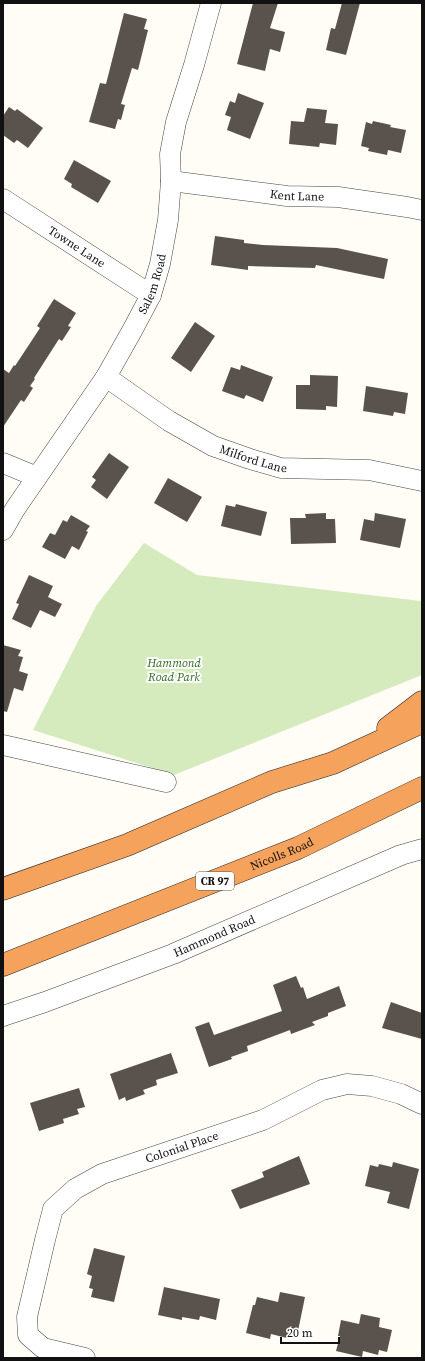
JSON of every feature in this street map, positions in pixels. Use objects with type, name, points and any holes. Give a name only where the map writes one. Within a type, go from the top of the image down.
[{"type":"highway","points":[[355,753],[422,702]]},
{"type":"highway","points":[[3,889],[127,845],[272,782],[333,763],[422,722]]},
{"type":"highway","name":"Nicolls Road","points":[[3,964],[298,848],[418,791]]},
{"type":"street","name":"Salem Road","points":[[3,530],[37,477],[106,377],[150,295],[160,264],[168,220],[171,181],[170,154],[176,122],[194,65],[210,3]]},
{"type":"street","name":"Kent Lane","points":[[171,181],[287,196],[338,197],[422,210]]},
{"type":"street","name":"Towne Lane","points":[[3,199],[150,295]]},
{"type":"street","name":"Milford Lane","points":[[106,377],[169,422],[213,446],[250,459],[281,468],[369,470],[422,481]]},
{"type":"street","points":[[3,463],[37,477]]},
{"type":"street","points":[[3,745],[166,782]]},
{"type":"street","name":"Hammond Road","points":[[3,1016],[45,1002],[173,954],[401,855],[422,849]]},
{"type":"street","name":"Colonial Place","points":[[85,1358],[43,1348],[28,1335],[26,1317],[53,1209],[74,1189],[102,1174],[263,1120],[322,1090],[347,1084],[372,1086],[401,1094],[422,1104]]},
{"type":"green space","name":"Hammond Road Park","points":[[144,543],[197,575],[421,601],[422,675],[174,775],[33,730],[96,606]]},
{"type":"building","points":[[253,3],[278,3],[270,28],[285,32],[280,52],[270,49],[265,71],[237,64]]},
{"type":"building","points":[[342,3],[360,3],[346,55],[326,50],[331,28],[335,29]]},
{"type":"building","points":[[124,13],[147,19],[144,29],[148,30],[138,70],[132,68],[121,104],[125,105],[121,120],[118,119],[115,129],[89,122],[100,83],[106,84]]},
{"type":"building","points":[[238,93],[264,103],[250,139],[227,130],[231,117],[225,115],[230,101],[235,103]]},
{"type":"building","points":[[9,107],[15,111],[17,109],[43,128],[28,148],[17,140],[14,143],[3,135],[3,116]]},
{"type":"building","points":[[307,108],[327,110],[325,123],[338,124],[336,145],[320,143],[319,147],[289,144],[291,121],[304,122]]},
{"type":"building","points":[[373,121],[391,125],[390,127],[406,130],[401,153],[388,150],[387,155],[368,151],[369,148],[361,146],[366,122],[372,124]]},
{"type":"building","points":[[74,160],[111,181],[98,203],[71,187],[72,184],[64,179]]},
{"type":"building","points":[[215,236],[244,240],[244,243],[263,245],[337,248],[388,259],[384,279],[316,265],[315,268],[248,266],[248,270],[211,265]]},
{"type":"building","points":[[54,299],[76,313],[68,326],[71,327],[62,341],[59,339],[34,378],[35,379],[30,386],[33,388],[24,402],[21,400],[3,427],[3,369],[9,373],[14,365],[15,366],[40,328],[37,326]]},
{"type":"building","points":[[195,322],[215,336],[191,372],[171,358]]},
{"type":"building","points":[[241,365],[273,377],[263,402],[246,395],[244,399],[222,391],[231,367],[240,370]]},
{"type":"building","points":[[310,375],[338,376],[337,407],[326,406],[326,410],[296,409],[296,385],[310,385]]},
{"type":"building","points":[[366,386],[408,393],[405,414],[394,412],[393,416],[363,411]]},
{"type":"building","points":[[109,453],[129,467],[107,499],[91,487],[96,480],[92,477]]},
{"type":"building","points":[[168,478],[202,497],[187,522],[154,503]]},
{"type":"building","points":[[236,504],[267,512],[261,536],[221,526],[226,505],[235,507]]},
{"type":"building","points":[[326,513],[326,519],[335,519],[336,543],[291,544],[290,518],[306,518],[305,514]]},
{"type":"building","points":[[375,513],[406,519],[400,548],[360,540],[364,519],[374,521]]},
{"type":"building","points":[[71,515],[90,526],[86,531],[88,532],[79,550],[72,546],[65,559],[42,547],[50,533],[55,535],[63,520],[67,522]]},
{"type":"building","points":[[29,575],[53,586],[48,597],[62,604],[55,617],[40,610],[31,628],[12,619],[19,604],[16,603]]},
{"type":"building","points":[[3,645],[21,650],[18,656],[23,657],[19,671],[28,674],[23,691],[14,688],[7,712],[3,711]]},
{"type":"building","points":[[296,976],[301,988],[303,987],[307,999],[339,986],[346,1006],[328,1013],[328,1016],[312,1022],[315,1025],[291,1034],[290,1030],[247,1046],[248,1051],[231,1057],[232,1059],[209,1067],[195,1027],[209,1022],[214,1035],[282,1011],[273,985]]},
{"type":"building","points":[[391,1002],[422,1013],[422,1039],[382,1028]]},
{"type":"building","points":[[171,1053],[178,1073],[156,1080],[157,1085],[143,1090],[145,1094],[126,1101],[125,1097],[119,1100],[110,1074]]},
{"type":"building","points":[[79,1088],[85,1107],[77,1109],[79,1114],[63,1119],[64,1123],[39,1131],[30,1103]]},
{"type":"building","points":[[299,1156],[310,1184],[240,1209],[231,1190],[264,1177],[262,1172]]},
{"type":"building","points":[[393,1162],[419,1169],[409,1209],[387,1203],[390,1192],[365,1186],[370,1165],[378,1167],[379,1164],[392,1167]]},
{"type":"building","points":[[94,1248],[125,1256],[114,1302],[91,1297],[93,1289],[89,1288],[92,1276],[87,1274]]},
{"type":"building","points":[[164,1287],[220,1299],[216,1320],[200,1316],[199,1320],[182,1317],[182,1320],[158,1315]]},
{"type":"building","points":[[280,1292],[305,1297],[297,1336],[288,1335],[287,1338],[271,1334],[270,1339],[246,1333],[253,1305],[255,1305],[257,1297],[278,1302]]},
{"type":"building","points":[[361,1314],[380,1318],[379,1327],[392,1330],[387,1352],[379,1350],[378,1355],[363,1351],[362,1357],[336,1351],[340,1336],[338,1336],[341,1320],[359,1324]]}]
